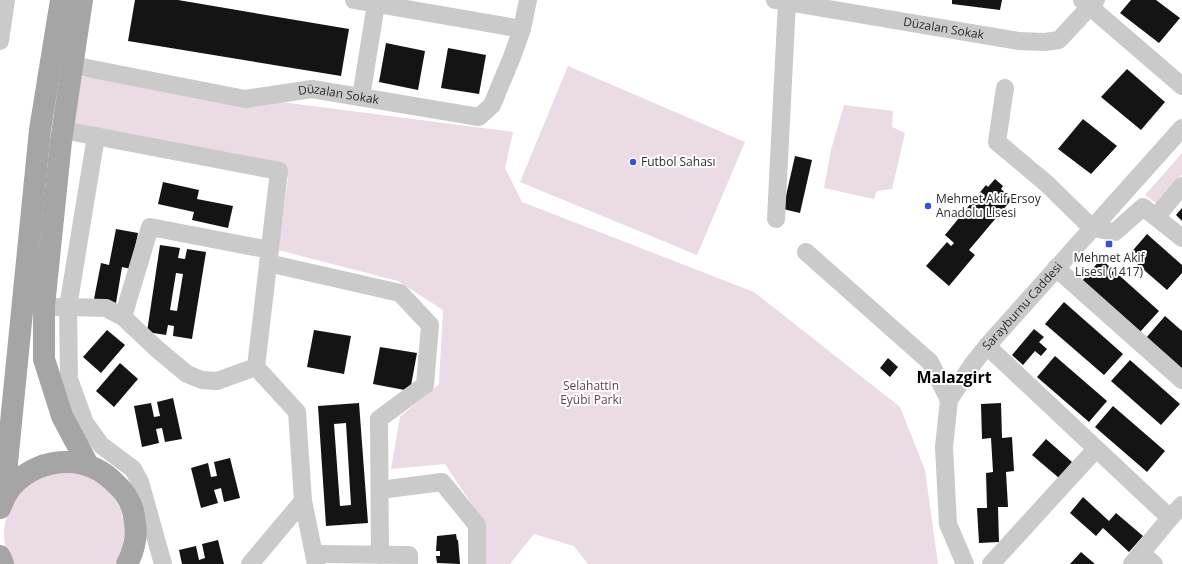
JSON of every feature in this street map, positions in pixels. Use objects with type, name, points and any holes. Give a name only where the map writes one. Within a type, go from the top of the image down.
[{"type":"main road","points":[[4,500],[40,130],[61,0]]},
{"type":"main road","points":[[82,0],[63,130],[44,306],[44,360],[62,416],[88,465]]},
{"type":"main road","points":[[4,500],[20,479],[35,468],[52,463],[70,462],[88,465],[108,475],[123,491],[133,511],[136,532],[132,561]]},
{"type":"main road","points":[[0,556],[4,564]]},
{"type":"street","points":[[0,40],[6,0]]},
{"type":"street","points":[[354,0],[522,29]]},
{"type":"street","name":"Düzalan Sokak","points":[[72,65],[244,99],[312,89],[479,117],[492,105],[522,29],[528,0]]},
{"type":"street","points":[[776,219],[781,1]]},
{"type":"street","name":"Düzalan Sokak","points":[[781,1],[1018,41],[1045,42],[1059,40],[1090,2]]},
{"type":"street","points":[[1090,2],[1182,86]]},
{"type":"street","points":[[360,97],[376,4]]},
{"type":"street","points":[[1005,88],[996,142],[1046,183],[1092,228],[1115,232],[1143,206],[1182,238]]},
{"type":"street","name":"Sarayburnu Caddesi","points":[[965,564],[948,524],[944,447],[949,400],[972,365],[987,346],[1182,128]]},
{"type":"street","points":[[63,130],[280,171],[256,367],[297,412],[303,501],[315,559],[380,555],[408,555],[409,564]]},
{"type":"street","points":[[96,136],[68,307],[69,379],[85,423],[101,445],[133,469],[140,482],[162,564]]},
{"type":"street","points":[[1156,217],[1182,186]]},
{"type":"street","points":[[123,317],[150,227],[269,256],[400,293],[430,325],[424,385],[379,419],[380,555]]},
{"type":"street","points":[[806,252],[930,362],[949,400]]},
{"type":"street","points":[[1056,268],[1182,380]]},
{"type":"street","points":[[44,306],[106,308],[123,317],[157,349],[187,374],[202,380],[217,381],[256,367]]},
{"type":"street","points":[[987,346],[1170,518]]},
{"type":"street","points":[[991,564],[1096,449]]},
{"type":"street","points":[[380,490],[442,482],[477,525],[477,564]]},
{"type":"street","points":[[250,564],[303,501]]},
{"type":"street","points":[[1142,560],[1170,518],[1182,505]]},
{"type":"green space","name":"Futbol Sahası","points":[[568,66],[745,142],[697,255],[520,182]]},
{"type":"green space","name":"Selahattin Eyübi Parkı","points":[[79,76],[513,132],[505,168],[522,202],[754,292],[900,407],[925,470],[938,564],[588,564],[574,546],[534,534],[510,564],[484,564],[481,518],[445,464],[391,469],[400,417],[439,384],[443,310],[398,281],[278,250],[288,178],[284,165],[72,124]]},
{"type":"green space","points":[[844,105],[893,111],[892,127],[905,133],[892,189],[877,191],[874,199],[824,188],[831,150]]},
{"type":"green space","points":[[1182,153],[1182,174],[1157,204],[1145,195]]},
{"type":"green space","points":[[57,472],[77,473],[95,480],[111,493],[121,510],[125,530],[122,550],[115,564],[12,563],[5,545],[4,535],[7,515],[11,506],[16,497],[30,483],[41,477]]},
{"type":"building","points":[[135,0],[178,0],[349,29],[341,76],[128,41]]},
{"type":"building","points":[[952,0],[1002,0],[1000,10],[952,4]]},
{"type":"building","points":[[1131,0],[1156,0],[1180,18],[1159,43],[1120,13]]},
{"type":"building","points":[[386,43],[425,51],[418,90],[379,82]]},
{"type":"building","points":[[448,48],[486,55],[479,94],[441,88]]},
{"type":"building","points":[[1127,69],[1165,102],[1141,130],[1101,97]]},
{"type":"building","points":[[1083,119],[1117,146],[1091,174],[1058,149]]},
{"type":"building","points":[[795,156],[812,160],[800,213],[783,209]]},
{"type":"building","points":[[995,179],[1003,186],[1001,189],[1012,199],[969,250],[975,255],[949,286],[926,266],[947,242],[951,246],[954,243],[945,235],[986,185],[988,187]]},
{"type":"building","points":[[163,182],[199,190],[197,199],[233,206],[228,228],[192,220],[194,212],[158,204]]},
{"type":"building","points":[[1182,208],[1182,221],[1176,215]]},
{"type":"building","points":[[116,229],[138,233],[131,269],[122,267],[116,303],[94,299],[101,263],[109,265]]},
{"type":"building","points":[[1147,234],[1182,265],[1182,273],[1167,290],[1128,256]]},
{"type":"building","points":[[160,245],[180,248],[178,258],[185,259],[187,249],[206,252],[192,339],[173,336],[174,326],[168,325],[166,335],[147,332]],"holes":[[[176,273],[183,274],[177,311],[170,310]]]},
{"type":"building","points":[[1101,259],[1159,311],[1140,332],[1082,281]]},
{"type":"building","points":[[1064,302],[1123,354],[1104,375],[1045,324]]},
{"type":"building","points":[[1165,316],[1182,331],[1182,369],[1146,338]]},
{"type":"building","points":[[1034,329],[1044,337],[1039,342],[1047,349],[1041,356],[1035,351],[1023,365],[1012,355]]},
{"type":"building","points":[[107,330],[125,345],[101,373],[83,357]]},
{"type":"building","points":[[314,330],[351,336],[344,374],[307,367]]},
{"type":"building","points":[[380,347],[417,353],[410,391],[373,384]]},
{"type":"building","points":[[1055,356],[1107,401],[1089,422],[1037,377]]},
{"type":"building","points":[[888,358],[898,367],[890,377],[880,368]]},
{"type":"building","points":[[1130,360],[1180,404],[1161,425],[1111,381]]},
{"type":"building","points":[[120,363],[138,379],[114,407],[96,391]]},
{"type":"building","points":[[173,398],[182,439],[165,442],[162,428],[156,429],[159,443],[142,447],[134,406],[151,403],[154,417],[160,416],[157,402]]},
{"type":"building","points":[[359,403],[368,523],[326,526],[318,406]],"holes":[[[346,423],[351,505],[340,506],[334,424]]]},
{"type":"building","points":[[1001,403],[1002,438],[1012,437],[1014,471],[1006,472],[1008,507],[998,507],[999,542],[979,543],[977,508],[987,508],[986,473],[993,472],[991,438],[982,439],[981,404]]},
{"type":"building","points":[[1113,406],[1165,451],[1147,472],[1095,427]]},
{"type":"building","points":[[1046,439],[1072,462],[1059,478],[1032,455]]},
{"type":"building","points":[[230,458],[240,498],[224,502],[221,488],[214,490],[218,503],[201,508],[191,468],[208,463],[211,477],[217,476],[214,462]]},
{"type":"building","points":[[1083,497],[1109,521],[1116,513],[1143,536],[1129,552],[1103,528],[1096,536],[1070,513]]},
{"type":"building","points":[[456,534],[460,564],[437,563],[436,556],[440,556],[440,551],[436,551],[437,536]]},
{"type":"building","points":[[218,540],[224,564],[182,564],[179,550],[196,546],[199,560],[205,558],[202,544]]},
{"type":"building","points":[[1081,552],[1095,564],[1070,564]]},
{"type":"place","name":"Futbol Sahası","points":[[633,162]]},
{"type":"place","name":"Mehmet Akif Ersoy Anadolu Lisesi","points":[[928,206]]},
{"type":"place","name":"Mehmet Akif Lisesi (1417)","points":[[1109,244]]},
{"type":"district","name":"Malazgirt","points":[[954,377]]}]
